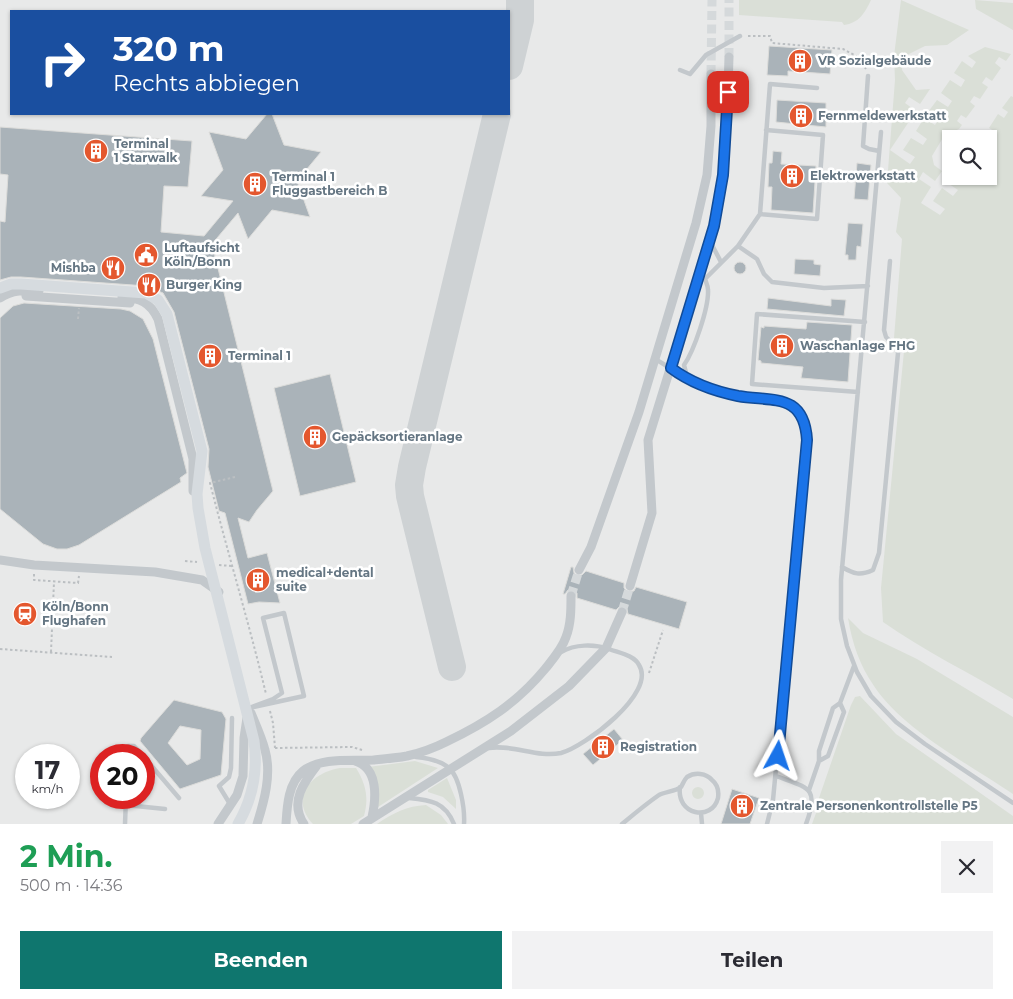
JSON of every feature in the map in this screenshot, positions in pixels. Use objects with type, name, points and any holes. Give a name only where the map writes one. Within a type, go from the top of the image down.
[{"type":"street","points":[[630,586],[652,513],[648,440],[714,226],[723,175],[727,126],[729,57]]},
{"type":"street","points":[[579,570],[591,547],[609,498],[655,359],[696,223],[707,174],[711,126],[711,74]]},
{"type":"street","points":[[0,288],[12,284],[21,284],[146,293],[158,300],[167,314],[202,451],[198,508],[205,548],[254,741],[253,788],[238,824]]},
{"type":"street","points":[[0,298],[12,292],[22,290],[135,298],[145,301],[158,319],[194,459],[192,504],[203,543],[221,593],[249,708],[266,752],[268,770],[264,803],[257,824]]},
{"type":"street","points":[[0,304],[16,295],[127,302],[140,306],[158,319]]},
{"type":"street","points":[[0,560],[41,565],[155,572],[202,580],[221,593]]},
{"type":"street","points":[[286,824],[294,784],[304,771],[318,764],[407,756],[441,745],[486,722],[509,706],[533,684],[558,654],[570,627],[571,596]]},
{"type":"street","points":[[363,824],[511,731],[569,686],[606,648],[622,612]]},
{"type":"street","points":[[218,824],[237,794],[243,776],[244,738],[249,708]]},
{"type":"street","points":[[352,761],[364,766],[372,781],[375,797],[372,817]]},
{"type":"street","points":[[304,824],[299,813],[298,798],[303,784],[318,764]]},
{"type":"lane","points":[[680,70],[690,74],[706,55],[740,36]]},
{"type":"lane","points":[[868,76],[863,146],[869,150],[879,151]]},
{"type":"lane","points":[[688,380],[684,365],[692,354],[706,306],[708,290],[705,279],[738,246],[760,214],[770,84],[817,88]]},
{"type":"lane","points":[[760,214],[817,219],[823,135],[766,130]]},
{"type":"lane","points":[[882,132],[842,567],[841,619],[854,666],[871,696],[896,722],[925,744],[1013,803]]},
{"type":"lane","points":[[710,240],[721,262]]},
{"type":"lane","points":[[738,246],[757,259],[764,274],[772,282],[824,288],[868,286]]},
{"type":"lane","points":[[842,567],[853,574],[864,574],[873,570],[879,553],[898,353],[897,348],[886,337],[884,330],[890,261]]},
{"type":"lane","points":[[858,392],[752,384],[757,314],[865,322]]},
{"type":"lane","points":[[655,359],[688,380],[708,388],[739,396],[778,400],[788,403],[796,409],[806,429],[807,440],[776,776],[767,824]]},
{"type":"lane","points":[[249,708],[304,696],[284,613],[263,618],[282,693],[268,703]]},
{"type":"lane","points":[[480,750],[493,748],[536,753],[561,752],[576,747],[622,711],[637,692],[641,682],[641,672],[640,665],[633,658],[606,648],[585,645],[568,648],[558,654]]},
{"type":"lane","points":[[809,790],[833,708],[840,704],[854,666]]},
{"type":"lane","points":[[819,761],[828,756],[844,712],[840,704]]},
{"type":"lane","points":[[230,805],[225,793],[219,786],[229,776],[231,768],[232,718]]},
{"type":"lane","points":[[407,756],[431,759],[450,768],[459,785],[465,817],[464,824]]},
{"type":"lane","points":[[155,770],[179,798]]},
{"type":"lane","points":[[700,774],[712,779],[716,784],[718,797],[712,808],[701,813],[688,810],[684,806],[679,794],[680,787],[687,778],[700,774]]},
{"type":"lane","points":[[776,776],[809,790],[812,798],[812,808],[806,824]]},
{"type":"lane","points":[[622,824],[660,794],[680,787]]},
{"type":"lane","points":[[405,797],[426,800],[441,805],[449,813],[454,824]]},
{"type":"lane","points":[[155,808],[165,809]]},
{"type":"lane","points":[[125,824],[126,809]]},
{"type":"lane","points":[[701,813],[702,824]]},
{"type":"path","points":[[740,36],[770,36],[772,43],[843,49],[860,59],[868,76]]},
{"type":"path","points":[[235,477],[210,483],[246,613],[273,723],[275,748],[352,747],[365,751]]},
{"type":"path","points":[[34,580],[78,583]]},
{"type":"path","points":[[51,652],[54,582]]},
{"type":"path","points":[[648,675],[663,630]]},
{"type":"path","points":[[0,649],[112,657]]},
{"type":"shaded area","points":[[0,0],[1013,0],[1013,824],[0,824]]},
{"type":"shaded area","points":[[739,0],[871,0],[858,20],[844,25],[842,22],[739,15]]},
{"type":"shaded area","points":[[901,0],[969,30],[947,45],[925,46],[903,57],[902,70],[916,90],[930,89],[920,104],[909,97],[905,103],[916,111],[890,150],[910,164],[915,157],[903,150],[911,138],[923,145],[927,139],[916,131],[924,118],[935,125],[939,119],[928,112],[937,100],[948,107],[952,101],[941,93],[950,80],[961,87],[965,80],[954,73],[962,61],[972,68],[976,62],[968,56],[985,47],[1011,54],[1006,61],[999,57],[995,63],[1001,68],[992,81],[986,77],[982,83],[988,87],[980,99],[974,96],[970,102],[975,106],[966,118],[961,115],[957,121],[962,125],[959,129],[942,130],[942,139],[932,156],[934,165],[942,171],[935,181],[923,172],[919,179],[931,187],[921,203],[940,215],[945,209],[933,201],[942,188],[953,196],[958,190],[950,185],[997,185],[997,130],[989,128],[998,114],[1004,118],[1008,112],[1002,108],[1011,96],[1013,97],[1013,699],[883,622],[881,588],[904,351],[894,338],[902,239],[896,232],[901,198],[887,183],[895,80],[894,56]]},
{"type":"shaded area","points":[[975,0],[1013,3],[1013,30],[976,9]]},
{"type":"shaded area","points":[[848,618],[863,633],[917,659],[1013,717],[1013,794],[938,745],[901,717],[886,702],[869,678],[861,662],[854,645]]},
{"type":"shaded area","points":[[860,696],[896,734],[1013,816],[1013,824],[812,824],[851,705],[855,697]]},
{"type":"shaded area","points":[[415,761],[438,768],[378,807],[368,767]]},
{"type":"shaded area","points":[[340,768],[356,768],[359,774],[364,785],[366,797],[364,816],[351,824],[313,824],[306,814],[303,805],[303,796],[306,788],[320,775]]},
{"type":"shaded area","points":[[447,778],[456,800],[456,809],[443,797],[428,792],[428,790]]},
{"type":"shaded area","points":[[700,787],[703,788],[703,798],[696,799],[693,798],[692,791],[693,788]]},
{"type":"shaded area","points":[[426,805],[441,815],[448,824],[377,824],[400,811]]},
{"type":"building","name":"VR Sozialgebäude","points":[[769,46],[832,50],[830,74],[788,71],[788,76],[767,75]]},
{"type":"building","name":"Fernmeldewerkstatt","points":[[777,100],[826,103],[826,127],[776,122]]},
{"type":"building","name":"Terminal 1","points":[[266,115],[272,115],[284,145],[321,152],[297,181],[310,217],[272,210],[248,239],[238,213],[212,244],[273,491],[249,522],[238,518],[248,558],[267,553],[280,603],[259,602],[248,604],[225,513],[219,511],[208,467],[209,449],[174,312],[163,293],[147,286],[21,277],[0,280],[0,221],[5,222],[8,175],[0,174],[0,127],[192,141],[188,187],[164,186],[161,232],[204,236],[233,201],[201,196],[223,170],[209,132],[246,139]]},
{"type":"building","name":"Elektrowerkstatt","points":[[773,151],[782,152],[781,164],[816,166],[813,213],[771,210],[772,187],[768,187],[769,163],[772,163]]},
{"type":"building","points":[[857,163],[871,165],[868,200],[854,199]]},
{"type":"building","points":[[848,223],[863,224],[861,247],[857,246],[856,260],[848,260],[848,255],[845,255]]},
{"type":"building","points":[[795,259],[814,260],[814,264],[821,265],[820,276],[794,274]]},
{"type":"building","points":[[742,262],[745,263],[745,273],[738,274],[735,273],[734,266],[735,263]]},
{"type":"building","points":[[768,298],[831,306],[831,299],[846,300],[844,316],[767,309]]},
{"type":"building","points":[[24,303],[121,309],[130,311],[143,319],[153,339],[187,473],[180,478],[181,482],[79,545],[67,549],[57,549],[43,544],[0,509],[0,318],[13,306]]},
{"type":"building","points":[[807,322],[852,325],[848,382],[801,378],[803,367],[761,363],[758,360],[761,327],[806,329]]},
{"type":"building","name":"Gepäcksortieranlage","points":[[330,374],[356,482],[300,496],[274,388]]},
{"type":"building","points":[[571,567],[573,567],[574,573],[577,576],[582,575],[586,571],[624,583],[624,588],[628,592],[634,591],[636,587],[687,602],[679,629],[628,614],[624,606],[616,610],[577,598],[577,593],[574,590],[568,590],[563,594]]},
{"type":"building","points":[[174,700],[222,712],[226,719],[221,775],[180,789],[155,759],[155,744],[142,744],[140,741]],"holes":[[[180,726],[201,730],[200,759],[187,765],[168,743]]]},
{"type":"building","name":"Registration","points":[[614,729],[623,740],[593,765],[583,754]]},
{"type":"building","name":"Zentrale Personenkontrollstelle P5","points":[[732,789],[759,798],[750,824],[721,824]]},
{"type":"taxiway","points":[[510,62],[520,20],[520,0]]},
{"type":"taxiway","points":[[452,667],[410,496],[409,485],[497,115]]},
{"type":"tunnel","points":[[711,74],[712,0]]},
{"type":"tunnel","points":[[729,0],[729,57]]},
{"type":"tunnel","points":[[571,596],[579,570]]},
{"type":"tunnel","points":[[622,612],[630,586]]},
{"type":"place","name":"VR Sozialgebäude","points":[[800,61]]},
{"type":"place","name":"Fernmeldewerkstatt","points":[[801,116]]},
{"type":"place","name":"Terminal 1 Starwalk","points":[[96,151]]},
{"type":"place","name":"Elektrowerkstatt","points":[[792,176]]},
{"type":"place","name":"Terminal 1 Fluggastbereich B","points":[[255,184]]},
{"type":"place","name":"Luftaufsicht Köln/Bonn","points":[[146,255]]},
{"type":"place","name":"Mishba","points":[[113,268]]},
{"type":"place","name":"Burger King","points":[[149,285]]},
{"type":"place","name":"Waschanlage FHG","points":[[782,346]]},
{"type":"place","name":"Terminal 1","points":[[210,356]]},
{"type":"place","name":"Gepäcksortieranlage","points":[[315,437]]},
{"type":"place","name":"medical+dental suite","points":[[258,580]]},
{"type":"place","name":"Köln/Bonn Flughafen","points":[[25,614]]},
{"type":"place","name":"Registration","points":[[603,747]]},
{"type":"place","name":"Zentrale Personenkontrollstelle P5","points":[[742,806]]},
{"type":"route","points":[[728,92],[723,175],[714,226],[671,368],[688,380],[708,388],[739,396],[778,400],[788,403],[796,409],[806,429],[807,440],[778,756]]}]
